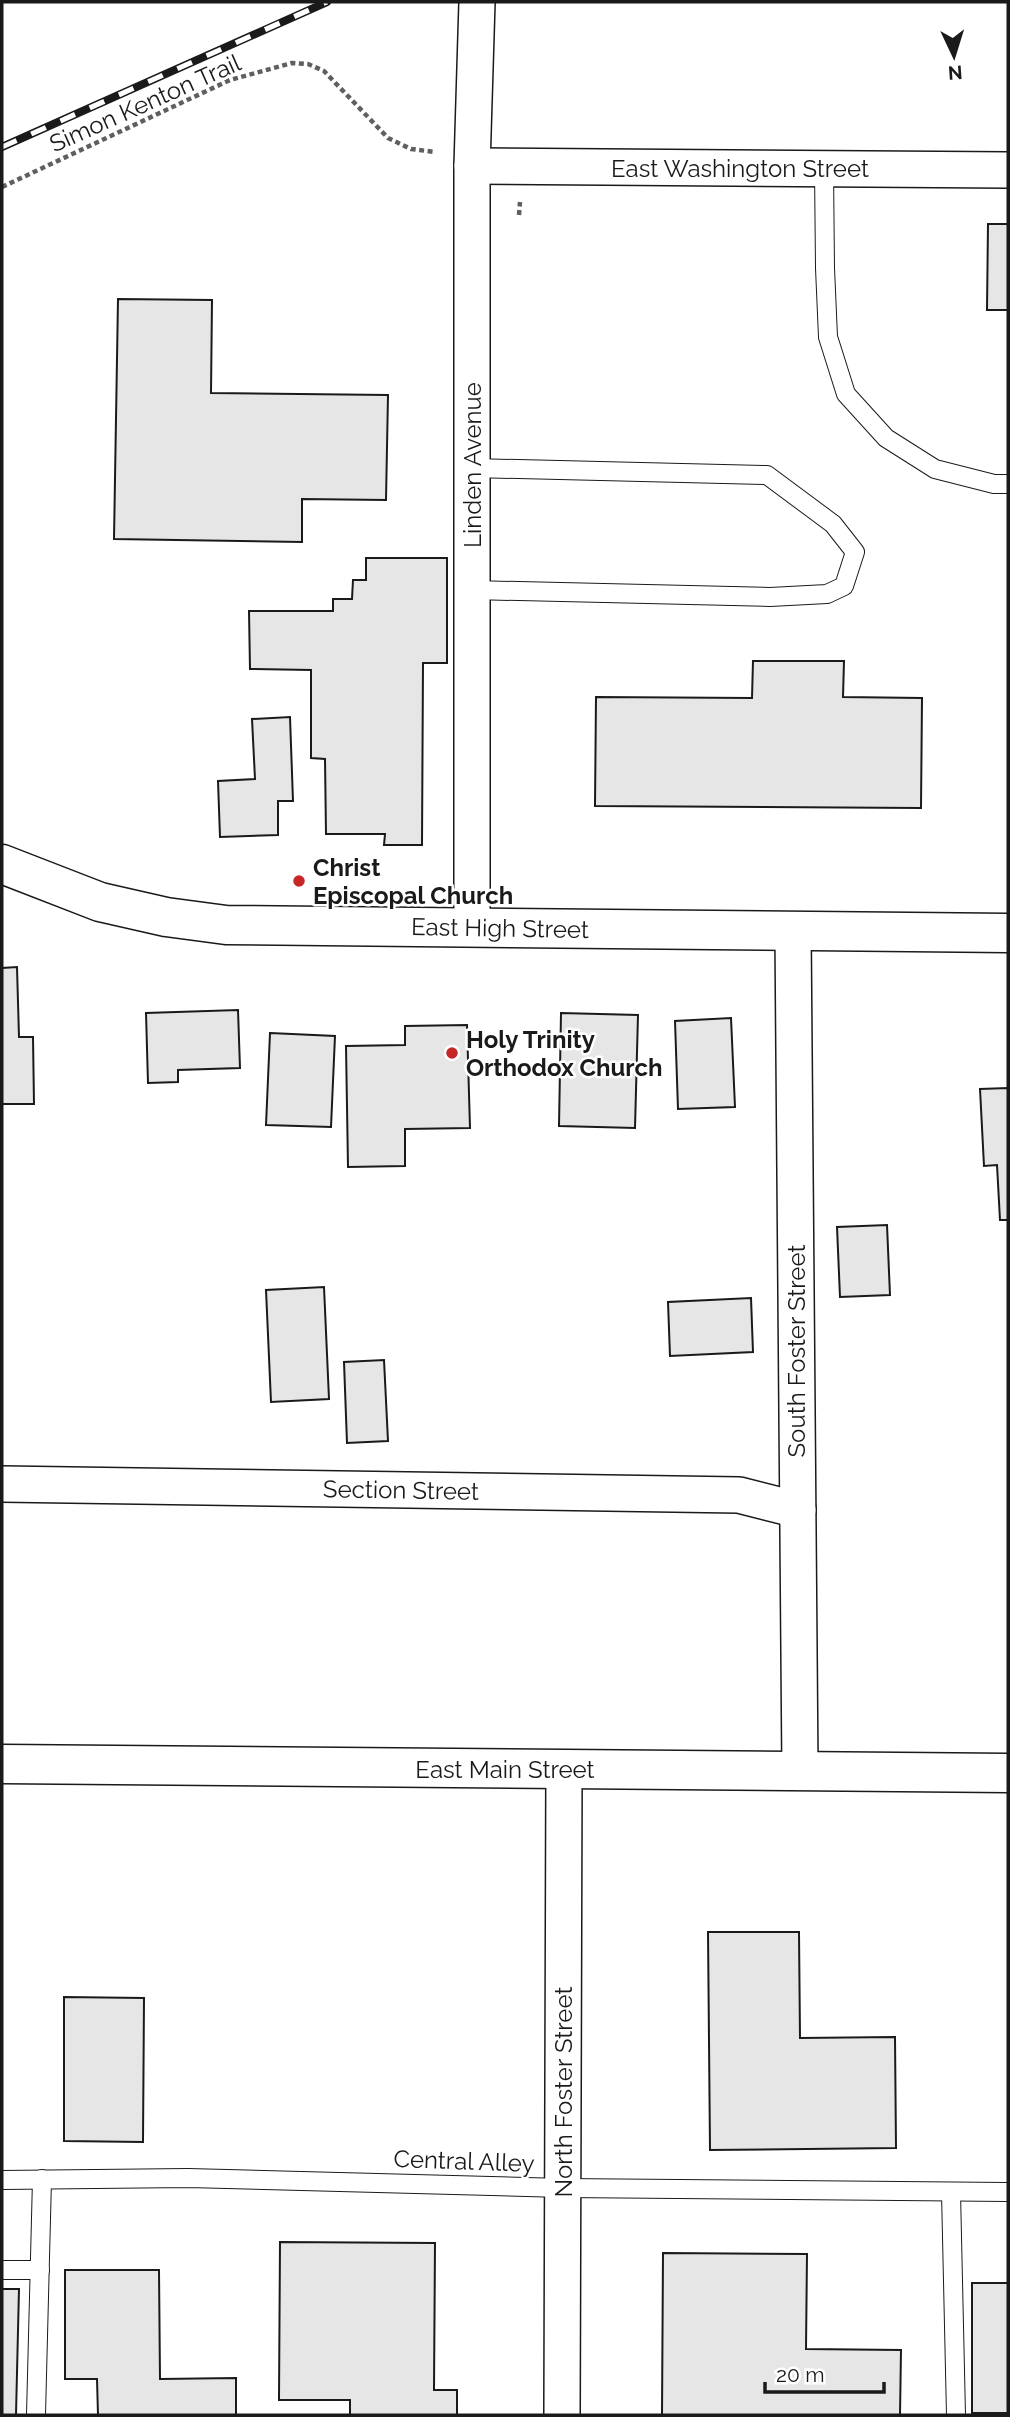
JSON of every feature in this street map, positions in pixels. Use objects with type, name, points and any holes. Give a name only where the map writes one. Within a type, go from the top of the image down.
[{"type":"street","name":"Linden Avenue","points":[[472,928],[472,467],[456,160],[477,2]]},
{"type":"street","name":"East Washington Street","points":[[456,160],[1008,170]]},
{"type":"street","name":"East High Street","points":[[2,864],[100,902],[166,917],[226,925],[1008,933]]},
{"type":"street","name":"South Foster Street","points":[[793,931],[800,1771]]},
{"type":"street","name":"Section Street","points":[[2,1484],[739,1495],[797,1510]]},
{"type":"street","name":"East Main Street","points":[[2,1765],[1008,1773]]},
{"type":"street","name":"North Foster Street","points":[[562,2415],[564,1769]]},
{"type":"lane","points":[[824,168],[828,337],[846,394],[886,438],[935,469],[994,484],[1008,484]]},
{"type":"lane","points":[[472,467],[767,475],[833,524],[855,552],[844,586],[827,594],[770,597],[472,590]]},
{"type":"lane","name":"Central Alley","points":[[2,2180],[188,2178],[563,2188],[1008,2192]]},
{"type":"lane","points":[[36,2415],[42,2179]]},
{"type":"lane","points":[[951,2192],[956,2415]]},
{"type":"lane","points":[[2,2270],[40,2270]]},
{"type":"path","name":"Simon Kenton Trail","points":[[2,187],[230,80],[292,63],[308,64],[324,71],[388,138],[411,149],[456,160]]},
{"type":"building","points":[[988,224],[1008,224],[1008,310],[987,310]]},
{"type":"building","points":[[118,299],[212,300],[211,393],[388,395],[386,500],[302,499],[302,542],[114,539]]},
{"type":"building","points":[[366,558],[447,558],[447,663],[423,663],[422,845],[384,845],[385,834],[326,834],[325,759],[311,758],[311,670],[250,669],[249,611],[333,611],[333,599],[352,599],[353,580],[366,580]]},
{"type":"building","points":[[753,661],[844,661],[843,697],[922,698],[921,808],[595,806],[596,697],[752,698]]},
{"type":"building","points":[[290,717],[293,801],[278,801],[278,835],[220,837],[218,781],[255,779],[252,719]]},
{"type":"building","points":[[17,967],[19,1037],[33,1037],[34,1104],[2,1104],[2,968]]},
{"type":"building","points":[[238,1010],[240,1068],[178,1070],[178,1082],[148,1083],[146,1013]]},
{"type":"building","points":[[561,1013],[638,1015],[635,1128],[559,1126]]},
{"type":"building","points":[[731,1018],[735,1107],[678,1109],[675,1021]]},
{"type":"building","points":[[467,1025],[470,1128],[405,1129],[405,1166],[348,1167],[346,1046],[405,1045],[405,1026]]},
{"type":"building","points":[[270,1033],[335,1036],[331,1127],[266,1125]]},
{"type":"building","points":[[1008,1088],[1008,1220],[1000,1220],[997,1165],[984,1166],[980,1089]]},
{"type":"building","points":[[887,1225],[890,1295],[840,1297],[837,1227]]},
{"type":"building","points":[[324,1287],[329,1399],[271,1402],[266,1290]]},
{"type":"building","points":[[751,1298],[753,1352],[670,1356],[668,1302]]},
{"type":"building","points":[[384,1360],[388,1441],[347,1443],[344,1362]]},
{"type":"building","points":[[708,1932],[799,1932],[800,2038],[895,2037],[896,2148],[710,2150]]},
{"type":"building","points":[[64,1997],[144,1998],[143,2142],[64,2141]]},
{"type":"building","points":[[280,2242],[435,2243],[434,2390],[457,2390],[457,2415],[350,2415],[350,2400],[279,2400]]},
{"type":"building","points":[[663,2253],[807,2254],[806,2349],[901,2350],[900,2415],[662,2415]]},
{"type":"building","points":[[65,2270],[159,2270],[160,2379],[236,2378],[236,2415],[98,2415],[97,2379],[65,2379]]},
{"type":"building","points":[[972,2283],[1008,2283],[1008,2413],[972,2413]]},
{"type":"building","points":[[2,2289],[19,2289],[16,2415],[2,2415]]},
{"type":"railway","points":[[2,147],[327,2]]},
{"type":"place","name":"Christ Episcopal Church","points":[[299,881]]},
{"type":"place","name":"Holy Trinity Orthodox Church","points":[[452,1053]]}]
